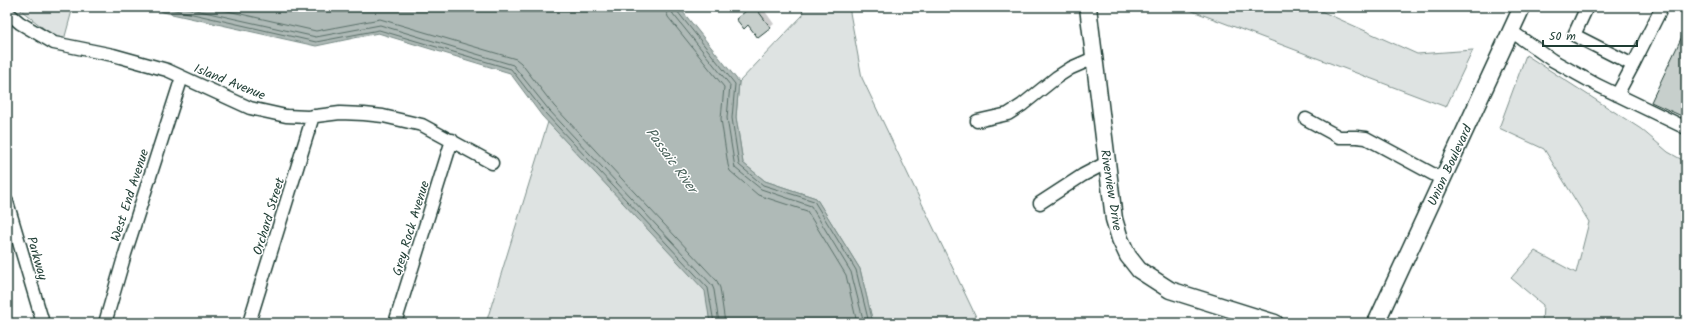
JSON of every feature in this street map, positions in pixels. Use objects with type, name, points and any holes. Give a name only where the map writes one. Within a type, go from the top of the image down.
[{"type":"main road","name":"Riverview Drive","points":[[1088,7],[1114,220],[1120,239],[1128,256],[1139,270],[1170,290],[1275,323]]},
{"type":"main road","name":"Union Boulevard","points":[[1376,323],[1522,7]]},
{"type":"street","points":[[1587,7],[1574,35],[1633,66]]},
{"type":"street","points":[[1617,95],[1662,7]]},
{"type":"street","name":"Island Avenue","points":[[7,12],[20,23],[54,43],[167,70],[250,108],[286,116],[313,116],[340,113],[382,116],[422,125],[492,163]]},
{"type":"street","points":[[1511,30],[1552,60],[1617,95],[1686,128]]},
{"type":"street","points":[[978,121],[1008,114],[1022,105],[1057,77],[1071,68],[1094,58]]},
{"type":"street","name":"West End Avenue","points":[[105,323],[125,254],[182,77]]},
{"type":"street","name":"Orchard Street","points":[[249,323],[313,116]]},
{"type":"street","points":[[1306,119],[1339,137],[1357,136],[1366,138],[1442,179]]},
{"type":"street","name":"Grey Rock Avenue","points":[[395,323],[452,140]]},
{"type":"street","points":[[1040,203],[1083,175],[1108,162]]},
{"type":"street","name":"Parkway","points":[[7,202],[42,323]]},
{"type":"shaded area","points":[[17,7],[73,7],[64,40],[52,35]]},
{"type":"shaded area","points":[[802,7],[849,7],[862,78],[979,323],[873,323],[860,269],[816,198],[765,181],[743,163],[736,117],[739,82],[803,15]]},
{"type":"shaded area","points":[[1182,7],[1312,7],[1417,54],[1473,50],[1446,107]]},
{"type":"shaded area","points":[[1526,55],[1641,129],[1668,152],[1686,162],[1686,323],[1542,323],[1543,305],[1511,278],[1535,251],[1576,273],[1589,222],[1544,149],[1499,128]]},
{"type":"shaded area","points":[[548,122],[706,291],[710,323],[486,323]]},
{"type":"water","name":"Passaic River","points":[[153,7],[679,7],[739,82],[736,117],[743,163],[765,181],[816,198],[860,269],[873,323],[710,323],[705,291],[542,116],[510,73],[378,33],[316,46],[163,12]]},
{"type":"building","points":[[751,7],[755,7],[771,28],[758,38],[748,25],[744,29],[736,19]]},
{"type":"building","points":[[1686,28],[1686,118],[1651,102]]}]
